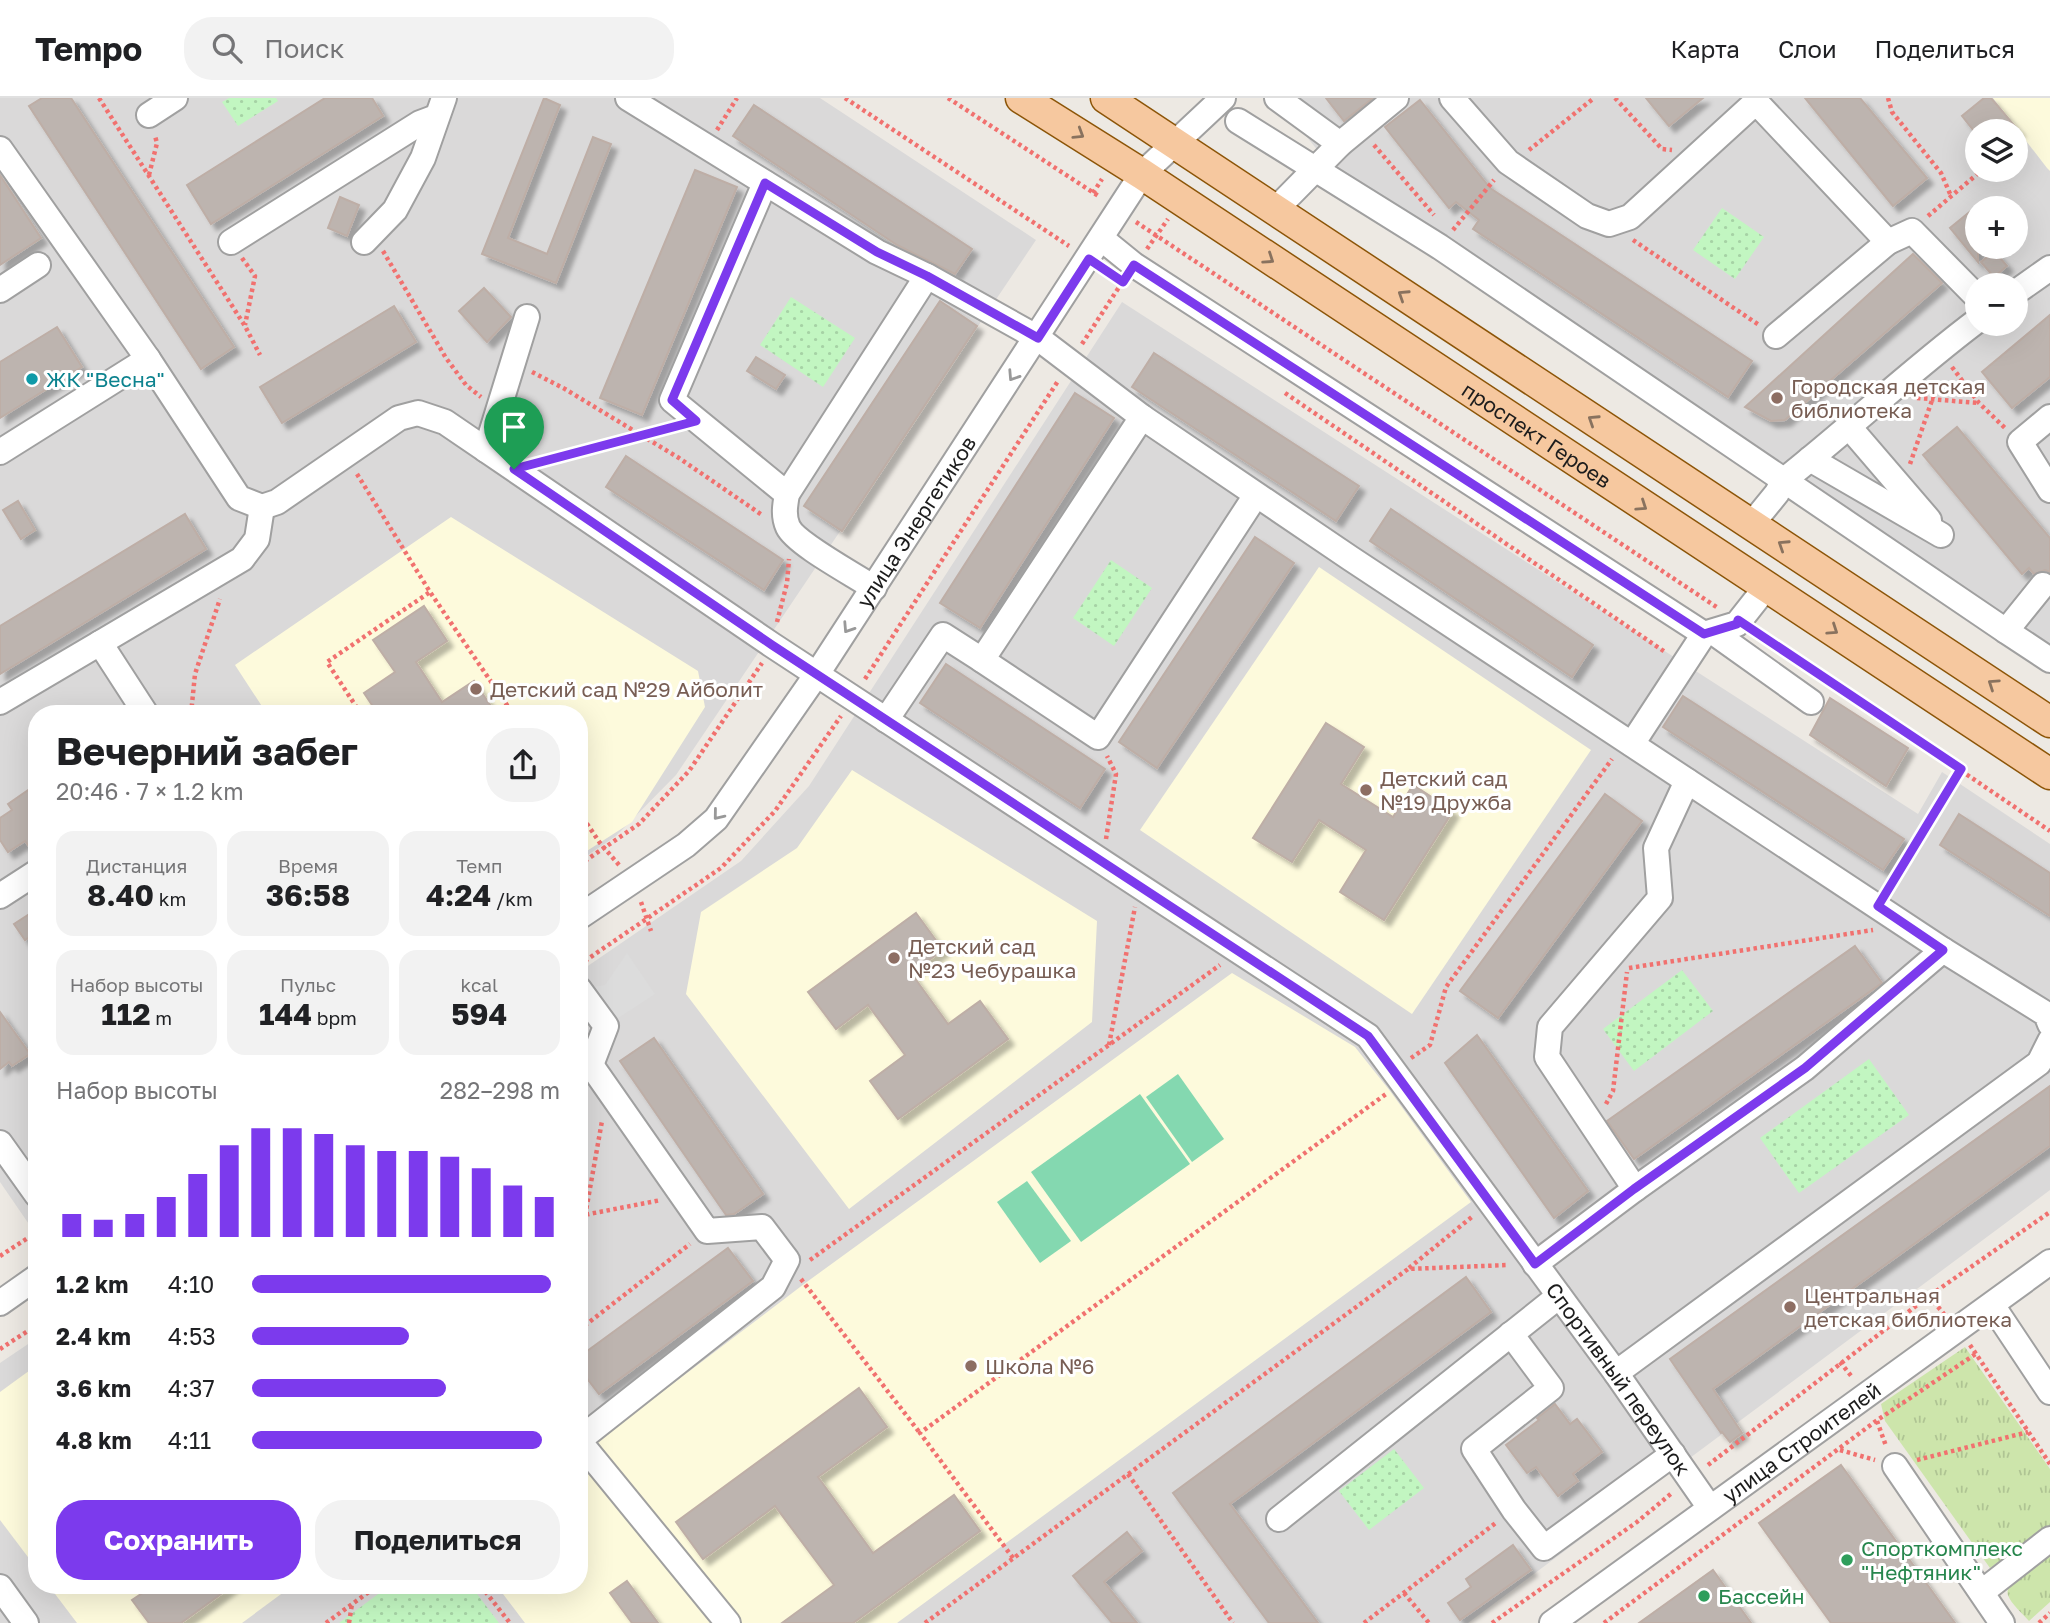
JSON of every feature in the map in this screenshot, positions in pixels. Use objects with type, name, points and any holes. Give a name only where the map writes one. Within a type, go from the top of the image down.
[{"type":"main road","name":"проспект Героев","points":[[1021,98],[1142,174],[2050,774]]},
{"type":"main road","name":"проспект Героев","points":[[1106,98],[2050,722]]},
{"type":"street","points":[[149,115],[175,98]]},
{"type":"street","points":[[628,98],[877,252],[927,276],[1038,338],[1142,417],[1256,495],[1943,950],[2046,1014],[2050,1024]]},
{"type":"street","name":"улица Энергетиков","points":[[588,911],[686,845],[716,819],[874,588],[1142,174],[1223,98]]},
{"type":"street","points":[[1277,98],[1340,144]]},
{"type":"street","points":[[1275,211],[1314,168],[1396,98]]},
{"type":"street","points":[[1452,98],[1508,162],[1587,215],[1609,224],[1630,217],[1756,102],[1888,242]]},
{"type":"street","points":[[368,238],[395,210],[423,158],[440,107]]},
{"type":"street","points":[[231,242],[420,123],[440,107]]},
{"type":"street","points":[[1238,121],[1440,247],[2050,660]]},
{"type":"street","points":[[0,149],[148,359],[239,498],[262,507],[257,539],[242,559],[0,702]]},
{"type":"street","points":[[765,183],[672,400],[787,494]]},
{"type":"street","points":[[1776,336],[1888,242],[1912,231],[1965,285]]},
{"type":"street","points":[[1095,249],[1128,274],[1709,633],[1811,702]]},
{"type":"street","points":[[0,290],[38,265]]},
{"type":"street","points":[[2028,284],[2050,268]]},
{"type":"street","points":[[874,588],[798,539],[788,527],[784,512],[787,494],[927,276]]},
{"type":"street","points":[[486,450],[527,317]]},
{"type":"street","points":[[1751,525],[1777,493],[1783,481],[1886,396],[1942,354],[1965,332]]},
{"type":"street","points":[[0,452],[148,359]]},
{"type":"street","name":"Спортивный переулок","points":[[262,507],[277,502],[399,418],[418,413],[445,422],[886,720],[1368,1036],[1390,1081],[1490,1202],[1616,1373],[1710,1508]]},
{"type":"street","points":[[982,660],[1142,417]]},
{"type":"street","points":[[2050,417],[2021,442],[2050,490]]},
{"type":"street","points":[[1810,459],[1941,535],[1850,428]]},
{"type":"street","points":[[886,720],[943,635],[1098,737],[1256,495]]},
{"type":"street","points":[[2006,631],[2043,585]]},
{"type":"street","points":[[1632,744],[1709,633],[1737,624],[1767,586]]},
{"type":"street","points":[[100,643],[140,705]]},
{"type":"street","points":[[1634,1189],[1546,1056],[1550,1027],[1619,962],[1660,898],[1656,848],[1687,781]]},
{"type":"street","points":[[0,896],[28,878]]},
{"type":"street","points":[[1535,1264],[1634,1189],[1805,1068],[1943,950]]},
{"type":"street","points":[[588,1001],[606,1026],[588,1063]]},
{"type":"street","points":[[1616,1373],[2039,1063],[2050,1041]]},
{"type":"street","points":[[588,1072],[608,1089],[707,1231],[762,1227],[787,1260],[773,1287],[588,1434]]},
{"type":"street","points":[[0,1143],[28,1182]]},
{"type":"street","name":"улица Строителей","points":[[1552,1623],[2050,1262]]},
{"type":"street","points":[[0,1303],[28,1283]]},
{"type":"street","points":[[1279,1519],[1559,1296]]},
{"type":"street","points":[[1992,1305],[2050,1392]]},
{"type":"street","points":[[1511,1334],[1551,1388],[1474,1448],[1514,1510],[1544,1548],[1673,1454]]},
{"type":"street","points":[[588,1452],[728,1623]]},
{"type":"street","points":[[1895,1466],[2002,1623]]},
{"type":"street","points":[[1982,1592],[2050,1539]]},
{"type":"street","points":[[0,1587],[26,1623]]},
{"type":"path","points":[[99,98],[245,326],[260,355]]},
{"type":"path","points":[[706,146],[737,98]]},
{"type":"path","points":[[845,98],[1095,249],[1128,274]]},
{"type":"path","points":[[948,98],[1738,620],[2050,831]]},
{"type":"path","points":[[1440,247],[1508,162],[1528,151],[1594,98]]},
{"type":"path","points":[[1615,98],[1662,149],[1701,154]]},
{"type":"path","points":[[1888,98],[1892,112],[1941,173],[1951,196]]},
{"type":"path","points":[[149,115],[157,144],[149,176]]},
{"type":"path","points":[[1912,231],[1968,182]]},
{"type":"path","points":[[1609,224],[1776,336]]},
{"type":"path","points":[[588,959],[721,868],[775,811],[853,698],[1128,274],[1157,237]]},
{"type":"path","points":[[368,238],[467,386],[499,410]]},
{"type":"path","points":[[231,242],[255,276],[245,326]]},
{"type":"path","points":[[1907,471],[1933,399],[1942,354]]},
{"type":"path","points":[[1942,354],[1979,403],[2021,442]]},
{"type":"path","points":[[1283,392],[1684,666]]},
{"type":"path","points":[[1886,396],[1979,403]]},
{"type":"path","points":[[514,469],[696,421]]},
{"type":"path","points":[[345,456],[430,592],[507,705]]},
{"type":"path","points":[[192,705],[195,674],[231,565]]},
{"type":"path","points":[[355,705],[327,662],[430,592]]},
{"type":"path","points":[[1098,737],[1116,774],[1102,862]]},
{"type":"path","points":[[920,1433],[1390,1081],[1430,1045],[1446,987],[1608,762],[1632,744]]},
{"type":"path","points":[[1878,906],[1961,769]]},
{"type":"path","points":[[1109,1045],[1139,886]]},
{"type":"path","points":[[1594,1127],[1614,1091],[1619,962],[1905,925]]},
{"type":"path","points":[[806,1263],[1219,966],[1233,947]]},
{"type":"path","points":[[588,1204],[608,1089]]},
{"type":"path","points":[[588,1215],[683,1196]]},
{"type":"path","points":[[928,1622],[1408,1269],[1490,1202]]},
{"type":"path","points":[[1492,1623],[1637,1522],[1929,1296],[2050,1212]]},
{"type":"path","points":[[588,1323],[707,1231]]},
{"type":"path","points":[[0,1256],[28,1238]]},
{"type":"path","points":[[1408,1269],[1535,1264]]},
{"type":"path","points":[[773,1287],[795,1271],[1013,1559]]},
{"type":"path","points":[[1929,1296],[1977,1353],[2050,1464]]},
{"type":"path","points":[[0,1349],[28,1331]]},
{"type":"path","points":[[1604,1623],[1839,1449],[1977,1353]]},
{"type":"path","points":[[1839,1449],[1895,1466],[2028,1432]]},
{"type":"path","points":[[1128,1474],[1233,1623]]},
{"type":"path","points":[[1364,1623],[1514,1510]]},
{"type":"path","points":[[1404,1593],[1429,1623]]},
{"type":"path","points":[[326,1623],[366,1594]]},
{"type":"path","points":[[487,1594],[510,1623]]},
{"type":"path","points":[[349,1623],[352,1604]]},
{"type":"path","points":[[2039,1623],[2050,1613]]},
{"type":"shaded area","points":[[0,98],[820,98],[1036,240],[676,775],[616,836],[588,855],[588,705],[28,705],[28,1223],[0,1182]]},
{"type":"shaded area","points":[[1275,98],[2050,98],[2050,671],[1368,212]]},
{"type":"shaded area","points":[[1993,98],[2050,98],[2050,171],[2028,143],[2028,119],[2009,119]]},
{"type":"shaded area","points":[[1122,302],[1918,814],[1942,772],[2050,844],[2050,1190],[1468,1623],[0,1623],[0,1363],[28,1344],[28,1594],[588,1594],[588,966],[741,861],[809,786]]},
{"type":"shaded area","name":"Детский сад №29 Айболит","points":[[451,517],[698,671],[705,707],[632,822],[588,850],[588,705],[261,705],[235,665]]},
{"type":"shaded area","name":"Детский сад №19 Дружба","points":[[1319,567],[1591,750],[1412,1014],[1140,830]]},
{"type":"shaded area","name":"Детский сад №23 Чебурашка","points":[[852,770],[1097,921],[1092,1022],[849,1209],[686,994],[701,912],[797,848]]},
{"type":"shaded area","points":[[627,953],[655,994],[606,1026],[588,1001],[588,988],[605,985]]},
{"type":"shaded area","name":"Школа №6","points":[[1232,973],[1355,1047],[1471,1202],[897,1623],[525,1623],[503,1594],[588,1594],[588,1448],[804,1284]]},
{"type":"shaded area","points":[[28,1372],[28,1557],[0,1520],[0,1392]]},
{"type":"shaded area","points":[[55,1594],[281,1594],[242,1623],[77,1623]]},
{"type":"green space","points":[[229,98],[276,98],[278,101],[238,126],[222,102]]},
{"type":"green space","points":[[1722,208],[1764,237],[1735,279],[1693,250]]},
{"type":"green space","points":[[791,297],[855,338],[823,387],[760,345]]},
{"type":"green space","points":[[1111,560],[1152,588],[1114,646],[1073,618]]},
{"type":"green space","points":[[1682,970],[1713,1011],[1634,1071],[1603,1029]]},
{"type":"green space","points":[[1869,1059],[1909,1115],[1799,1193],[1760,1138]]},
{"type":"green space","points":[[1178,1074],[1224,1139],[1192,1162],[1146,1097]]},
{"type":"green space","points":[[1140,1094],[1190,1164],[1081,1242],[1031,1172]]},
{"type":"green space","points":[[1027,1181],[1071,1241],[1040,1263],[997,1202]]},
{"type":"green space","points":[[1965,1347],[2050,1469],[2050,1525],[1990,1568],[1885,1421],[1881,1404]]},
{"type":"green space","points":[[1394,1449],[1424,1488],[1369,1530],[1339,1491]]},
{"type":"green space","points":[[2050,1554],[2050,1602],[2029,1621],[2012,1602],[2008,1590],[2031,1567]]},
{"type":"green space","points":[[378,1594],[477,1594],[499,1623],[339,1623]]},
{"type":"building","points":[[42,98],[71,98],[234,347],[201,369],[29,106]]},
{"type":"building","points":[[325,98],[372,98],[383,116],[211,224],[187,185]]},
{"type":"building","points":[[544,98],[560,105],[508,238],[547,254],[593,137],[611,144],[556,283],[482,254]]},
{"type":"building","points":[[1326,98],[1373,98],[1344,121]]},
{"type":"building","points":[[1646,98],[1703,98],[1669,126]]},
{"type":"building","points":[[1805,98],[1860,98],[1927,178],[1893,206]]},
{"type":"building","points":[[1984,98],[1991,98],[2009,119],[1965,120],[1962,116]]},
{"type":"building","points":[[1420,100],[1490,188],[1752,361],[1728,397],[1473,229],[1479,220],[1456,202],[1449,208],[1385,127]]},
{"type":"building","points":[[754,105],[972,249],[955,274],[897,245],[733,136]]},
{"type":"building","points":[[695,170],[737,187],[642,415],[600,398]]},
{"type":"building","points":[[0,175],[41,238],[0,265]]},
{"type":"building","points":[[340,197],[359,205],[347,236],[328,228]]},
{"type":"building","points":[[1965,216],[1965,246],[1950,228]]},
{"type":"building","points":[[1913,254],[1942,283],[1785,420],[1771,421],[1745,407]]},
{"type":"building","points":[[1985,259],[2001,259],[2007,266],[1999,273],[1991,273],[1981,262]]},
{"type":"building","points":[[484,288],[511,317],[487,342],[459,311]]},
{"type":"building","points":[[940,301],[977,326],[842,531],[804,506]]},
{"type":"building","points":[[394,306],[416,342],[282,423],[260,387]]},
{"type":"building","points":[[2050,315],[2050,377],[2012,408],[1982,372]]},
{"type":"building","name":"ЖК \"Весна\"","points":[[57,327],[82,367],[0,418],[0,362]]},
{"type":"building","points":[[1154,353],[1359,486],[1336,521],[1132,387]]},
{"type":"building","points":[[756,357],[785,375],[776,389],[747,371]]},
{"type":"building","points":[[1075,393],[1114,418],[980,628],[940,603]]},
{"type":"building","points":[[1957,427],[2050,538],[2050,572],[2045,570],[2034,574],[2029,568],[2022,574],[1923,455]]},
{"type":"building","points":[[626,456],[783,560],[764,590],[606,487]]},
{"type":"building","points":[[18,501],[35,530],[21,539],[3,510]]},
{"type":"building","points":[[1391,509],[1593,645],[1572,677],[1370,541]]},
{"type":"building","points":[[185,514],[206,549],[0,674],[0,626]]},
{"type":"building","points":[[1255,537],[1294,563],[1157,768],[1119,742]]},
{"type":"building","points":[[424,606],[447,641],[416,662],[442,702],[474,681],[490,705],[372,705],[364,693],[395,672],[373,640]]},
{"type":"building","points":[[946,664],[1105,769],[1080,808],[920,703]]},
{"type":"building","points":[[1683,696],[1904,839],[1883,870],[1663,727]]},
{"type":"building","points":[[1830,698],[1908,748],[1886,786],[1810,735]]},
{"type":"building","points":[[1326,723],[1364,747],[1341,784],[1393,817],[1413,785],[1453,811],[1384,920],[1340,892],[1366,850],[1319,820],[1292,862],[1253,838]]},
{"type":"building","points":[[28,790],[28,845],[25,841],[8,852],[0,840],[0,818],[12,810],[8,804]]},
{"type":"building","points":[[1605,794],[1642,821],[1498,1018],[1460,991]]},
{"type":"building","points":[[1959,814],[2050,873],[2050,916],[1940,845]]},
{"type":"building","points":[[916,913],[943,950],[911,973],[948,1024],[980,1001],[1008,1039],[898,1119],[870,1081],[905,1055],[868,1005],[836,1029],[808,992]]},
{"type":"building","points":[[28,915],[28,938],[25,940],[14,924]]},
{"type":"building","points":[[1855,946],[1882,983],[1634,1159],[1607,1121]]},
{"type":"building","points":[[0,1012],[28,1051],[28,1055],[12,1066],[9,1062],[0,1069]]},
{"type":"building","points":[[1477,1035],[1588,1191],[1554,1218],[1445,1063]]},
{"type":"building","points":[[654,1038],[763,1194],[734,1214],[726,1215],[620,1061]]},
{"type":"building","points":[[2050,1086],[2050,1146],[1713,1389],[1742,1433],[1730,1442],[1670,1359]]},
{"type":"building","points":[[728,1248],[753,1281],[599,1394],[588,1380],[588,1350]]},
{"type":"building","points":[[1466,1277],[1491,1312],[1230,1504],[1318,1623],[1269,1623],[1173,1493]]},
{"type":"building","points":[[859,1388],[887,1427],[818,1477],[873,1553],[954,1495],[980,1531],[853,1623],[782,1623],[834,1585],[775,1506],[703,1559],[676,1522]]},
{"type":"building","points":[[1555,1404],[1570,1424],[1577,1419],[1602,1452],[1573,1474],[1578,1481],[1558,1496],[1536,1467],[1527,1473],[1506,1445]]},
{"type":"building","name":"Спорткомплекс \"Нефтяник\"","points":[[1841,1465],[1955,1623],[1831,1623],[1759,1523]]},
{"type":"building","points":[[1127,1532],[1142,1551],[1104,1582],[1137,1623],[1112,1623],[1073,1576]]},
{"type":"building","points":[[1513,1545],[1531,1570],[1460,1620],[1448,1603],[1471,1587],[1466,1579]]},
{"type":"building","name":"Бассейн","points":[[1713,1570],[1751,1623],[1639,1623]]},
{"type":"building","points":[[627,1581],[658,1623],[632,1623],[610,1593]]},
{"type":"building","points":[[141,1594],[221,1594],[181,1623],[149,1623],[132,1600]]},
{"type":"place","name":"ЖК \"Весна\"","points":[[32,379]]},
{"type":"place","name":"Городская детская библиотека","points":[[1777,398]]},
{"type":"place","name":"Детский сад №29 Айболит","points":[[476,689]]},
{"type":"place","name":"Детский сад №19 Дружба","points":[[1366,790]]},
{"type":"place","name":"Детский сад №23 Чебурашка","points":[[894,958]]},
{"type":"place","name":"Центральная детская библиотека","points":[[1790,1307]]},
{"type":"place","name":"Школа №6","points":[[971,1366]]},
{"type":"place","name":"Спорткомплекс \"Нефтяник\"","points":[[1847,1560]]},
{"type":"place","name":"Бассейн","points":[[1704,1596]]},
{"type":"route","points":[[765,183],[877,252],[927,276],[1038,338],[1089,259],[1123,282],[1134,265],[1704,634],[1737,624],[1738,620],[1961,769],[1878,906],[1943,950],[1805,1068],[1634,1189],[1535,1264],[1368,1036],[772,645],[514,469],[696,421],[672,400],[765,183]]}]
